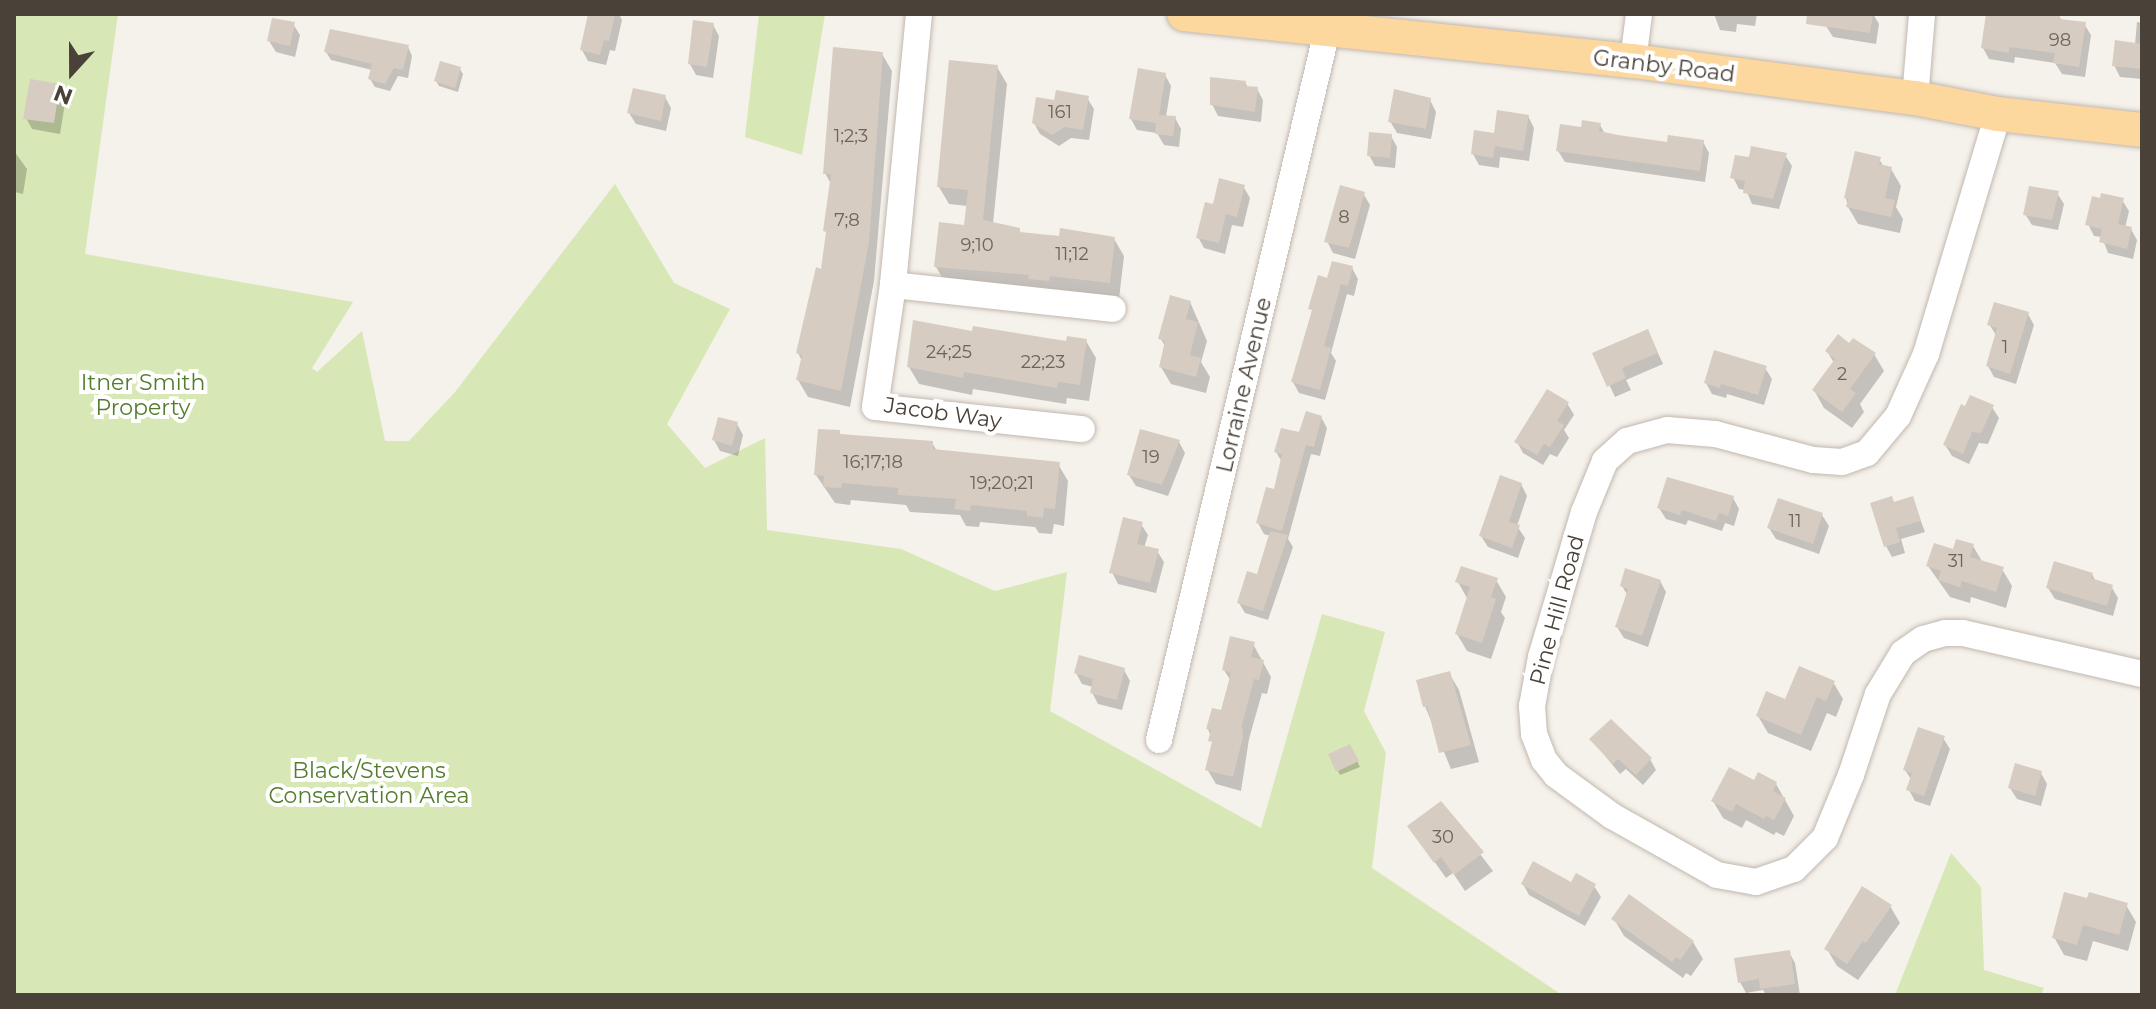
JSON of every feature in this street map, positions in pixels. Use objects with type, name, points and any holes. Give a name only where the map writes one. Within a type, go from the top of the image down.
[{"type":"main road","name":"Granby Road","points":[[1184,14],[1329,22],[1915,98],[1998,114],[2142,130]]},
{"type":"street","name":"Jacob Way","points":[[919,14],[893,285],[875,407],[1082,429]]},
{"type":"street","points":[[1633,61],[1639,14]]},
{"type":"street","points":[[1915,98],[1922,14]]},
{"type":"street","name":"Lorraine Avenue","points":[[1159,740],[1329,22]]},
{"type":"street","name":"Pine Hill Road","points":[[1998,114],[1926,354],[1898,416],[1867,453],[1842,462],[1813,460],[1715,434],[1667,430],[1627,441],[1605,461],[1584,512],[1541,657],[1532,706],[1534,734],[1544,760],[1556,775],[1612,816],[1717,875],[1743,881],[1769,879],[1794,869],[1825,838],[1851,775],[1878,694],[1903,653],[1923,639],[1945,633],[2008,642],[2142,674]]},
{"type":"street","points":[[893,285],[1113,309]]},
{"type":"green space","points":[[14,14],[118,14],[85,254],[353,302],[312,368],[317,372],[362,331],[385,441],[409,441],[455,392],[615,184],[674,283],[730,309],[667,424],[705,468],[765,438],[767,530],[901,549],[995,591],[1067,572],[1050,711],[1261,828],[1322,614],[1385,632],[1364,711],[1386,753],[1372,868],[1562,995],[14,995]]},
{"type":"green space","points":[[759,14],[825,14],[802,155],[745,137]]},
{"type":"green space","points":[[1951,853],[1981,887],[1984,970],[2044,988],[2041,995],[1895,995]]},
{"type":"building","points":[[588,14],[615,14],[609,41],[604,40],[600,55],[580,50]]},
{"type":"building","points":[[1807,14],[1873,14],[1870,33],[1806,24]]},
{"type":"building","points":[[1986,14],[2059,14],[2059,19],[2086,22],[2079,67],[2053,63],[2055,53],[2009,47],[2009,53],[1981,48]]},
{"type":"building","points":[[272,18],[295,22],[290,46],[267,41]]},
{"type":"building","points":[[693,20],[714,23],[707,67],[688,64]]},
{"type":"building","points":[[330,29],[409,45],[403,70],[394,68],[385,84],[368,79],[372,64],[324,52]]},
{"type":"building","points":[[2115,40],[2142,44],[2142,69],[2112,66]]},
{"type":"building","points":[[833,47],[883,52],[869,242],[841,391],[796,380],[802,355],[796,353],[816,267],[821,269],[826,232],[823,231],[831,174],[823,174]]},
{"type":"building","points":[[949,60],[998,65],[983,220],[1020,228],[1020,232],[1059,236],[1060,228],[1115,237],[1110,283],[1050,276],[1049,281],[1028,279],[1029,275],[934,267],[939,222],[964,225],[968,190],[937,187]]},
{"type":"building","points":[[440,61],[461,67],[455,88],[434,81]]},
{"type":"building","points":[[1138,68],[1166,73],[1159,115],[1176,116],[1173,136],[1155,134],[1156,123],[1129,119]]},
{"type":"building","points":[[1210,77],[1246,81],[1245,86],[1258,87],[1255,112],[1210,105]]},
{"type":"building","points":[[30,79],[60,84],[54,123],[23,119]]},
{"type":"building","points":[[633,88],[666,95],[661,121],[627,113]]},
{"type":"building","points":[[1394,89],[1431,98],[1426,129],[1388,122]]},
{"type":"building","points":[[1056,90],[1089,96],[1083,130],[1065,127],[1052,135],[1032,123],[1036,97],[1054,100]]},
{"type":"building","points":[[1497,110],[1529,115],[1523,151],[1495,146],[1493,158],[1471,154],[1474,130],[1494,133]]},
{"type":"building","points":[[1582,120],[1601,123],[1599,131],[1618,135],[1667,142],[1668,135],[1704,140],[1700,171],[1556,151],[1560,124],[1581,127]]},
{"type":"building","points":[[1369,132],[1392,134],[1390,158],[1367,156]]},
{"type":"building","points":[[1751,146],[1787,153],[1773,199],[1743,193],[1745,181],[1730,178],[1735,155],[1749,157]]},
{"type":"building","points":[[1855,151],[1881,157],[1879,164],[1892,167],[1885,198],[1895,200],[1891,217],[1846,207],[1848,199],[1844,198]]},
{"type":"building","points":[[1219,178],[1245,185],[1237,217],[1226,214],[1219,243],[1196,238],[1205,202],[1213,204]]},
{"type":"building","points":[[1340,185],[1365,192],[1349,248],[1324,242]]},
{"type":"building","points":[[2029,186],[2059,191],[2052,220],[2023,215]]},
{"type":"building","points":[[2101,193],[2124,198],[2118,224],[2132,227],[2127,249],[2099,242],[2102,229],[2085,225],[2092,196],[2100,198]]},
{"type":"building","points":[[1332,261],[1353,266],[1348,286],[1341,284],[1324,346],[1331,348],[1320,390],[1291,382],[1312,310],[1308,309],[1318,275],[1327,278]]},
{"type":"building","points":[[1170,295],[1191,301],[1186,319],[1198,322],[1190,355],[1201,358],[1196,377],[1159,367],[1165,341],[1158,339]]},
{"type":"building","points":[[1994,302],[2029,312],[2010,374],[1986,366],[1997,328],[1987,325]]},
{"type":"building","points":[[913,320],[972,331],[973,326],[1066,341],[1067,336],[1087,339],[1080,385],[1058,382],[1057,388],[964,372],[963,378],[907,367]]},
{"type":"building","points":[[1648,329],[1658,353],[1622,368],[1626,378],[1607,387],[1592,353]]},
{"type":"building","points":[[1838,334],[1849,343],[1853,338],[1876,353],[1850,389],[1856,393],[1842,412],[1812,390],[1835,359],[1825,351]]},
{"type":"building","points":[[1714,350],[1767,366],[1758,395],[1721,384],[1720,388],[1704,383]]},
{"type":"building","points":[[1547,389],[1569,402],[1557,421],[1564,425],[1550,447],[1544,444],[1537,455],[1514,442]]},
{"type":"building","points":[[1970,395],[1994,405],[1981,433],[1972,432],[1963,454],[1943,445],[1961,404],[1965,406]]},
{"type":"building","points":[[1306,411],[1322,416],[1314,447],[1306,445],[1282,531],[1256,523],[1266,487],[1274,489],[1282,454],[1274,452],[1281,428],[1299,432]]},
{"type":"building","points":[[718,417],[738,422],[732,446],[712,440]]},
{"type":"building","points":[[818,429],[840,430],[840,434],[933,441],[933,449],[1060,462],[1055,509],[1044,508],[1043,518],[1027,516],[1027,511],[971,505],[970,511],[954,509],[956,499],[898,495],[898,488],[842,483],[841,488],[823,487],[824,476],[814,475]]},
{"type":"building","points":[[1140,429],[1180,440],[1162,485],[1127,475]]},
{"type":"building","points":[[1500,475],[1522,483],[1509,522],[1520,525],[1512,548],[1479,536]]},
{"type":"building","points":[[1667,477],[1734,496],[1728,516],[1719,513],[1716,521],[1682,510],[1680,515],[1657,508]]},
{"type":"building","points":[[1892,496],[1894,502],[1913,496],[1921,521],[1896,528],[1900,542],[1884,547],[1870,503]]},
{"type":"building","points":[[1778,498],[1823,513],[1813,544],[1767,528]]},
{"type":"building","points":[[1123,517],[1143,522],[1137,544],[1159,549],[1150,583],[1109,573]]},
{"type":"building","points":[[1270,531],[1288,535],[1263,611],[1237,603],[1247,571],[1257,574]]},
{"type":"building","points":[[1956,539],[1974,544],[1970,557],[2004,567],[1996,592],[1962,581],[1960,587],[1938,580],[1941,571],[1926,566],[1934,543],[1953,549]]},
{"type":"building","points":[[2054,561],[2093,573],[2091,578],[2113,585],[2107,606],[2046,588]]},
{"type":"building","points":[[1461,566],[1498,578],[1491,597],[1496,599],[1482,643],[1455,634],[1470,587],[1455,582]]},
{"type":"building","points":[[1625,568],[1661,580],[1642,636],[1615,627],[1628,589],[1620,586]]},
{"type":"building","points":[[1230,636],[1255,642],[1251,657],[1264,660],[1259,680],[1254,679],[1233,777],[1205,770],[1212,742],[1208,741],[1211,730],[1206,729],[1212,708],[1221,710],[1231,673],[1222,670]]},
{"type":"building","points":[[1079,655],[1125,668],[1117,700],[1090,693],[1093,679],[1074,673]]},
{"type":"building","points":[[1799,666],[1835,681],[1826,701],[1817,697],[1801,735],[1756,716],[1766,691],[1785,699]]},
{"type":"building","points":[[1450,671],[1471,745],[1439,753],[1427,706],[1423,707],[1416,680]]},
{"type":"building","points":[[1611,719],[1652,758],[1636,775],[1618,759],[1613,764],[1589,739]]},
{"type":"building","points":[[1918,727],[1945,736],[1924,796],[1906,790],[1912,773],[1903,770]]},
{"type":"building","points":[[1350,744],[1359,761],[1336,772],[1328,754]]},
{"type":"building","points":[[2015,763],[2042,771],[2035,796],[2008,788]]},
{"type":"building","points":[[1729,767],[1754,780],[1758,772],[1777,782],[1773,791],[1786,798],[1774,820],[1766,816],[1764,819],[1736,804],[1732,812],[1711,801]]},
{"type":"building","points":[[1441,801],[1484,852],[1454,875],[1441,857],[1434,863],[1407,826]]},
{"type":"building","points":[[1533,861],[1571,882],[1576,873],[1596,884],[1579,916],[1521,884]]},
{"type":"building","points":[[1862,886],[1892,905],[1847,964],[1824,949]]},
{"type":"building","points":[[2064,892],[2087,898],[2089,892],[2128,903],[2119,935],[2083,925],[2077,945],[2052,938]]},
{"type":"building","points":[[1629,894],[1694,941],[1680,960],[1676,957],[1672,962],[1611,919]]},
{"type":"building","points":[[1790,950],[1795,984],[1760,989],[1759,979],[1738,983],[1734,958]]},
{"type":"park label","name":"Itner Smith Property","points":[[143,394]]},
{"type":"park label","name":"Black/Stevens Conservation Area","points":[[369,782]]}]
